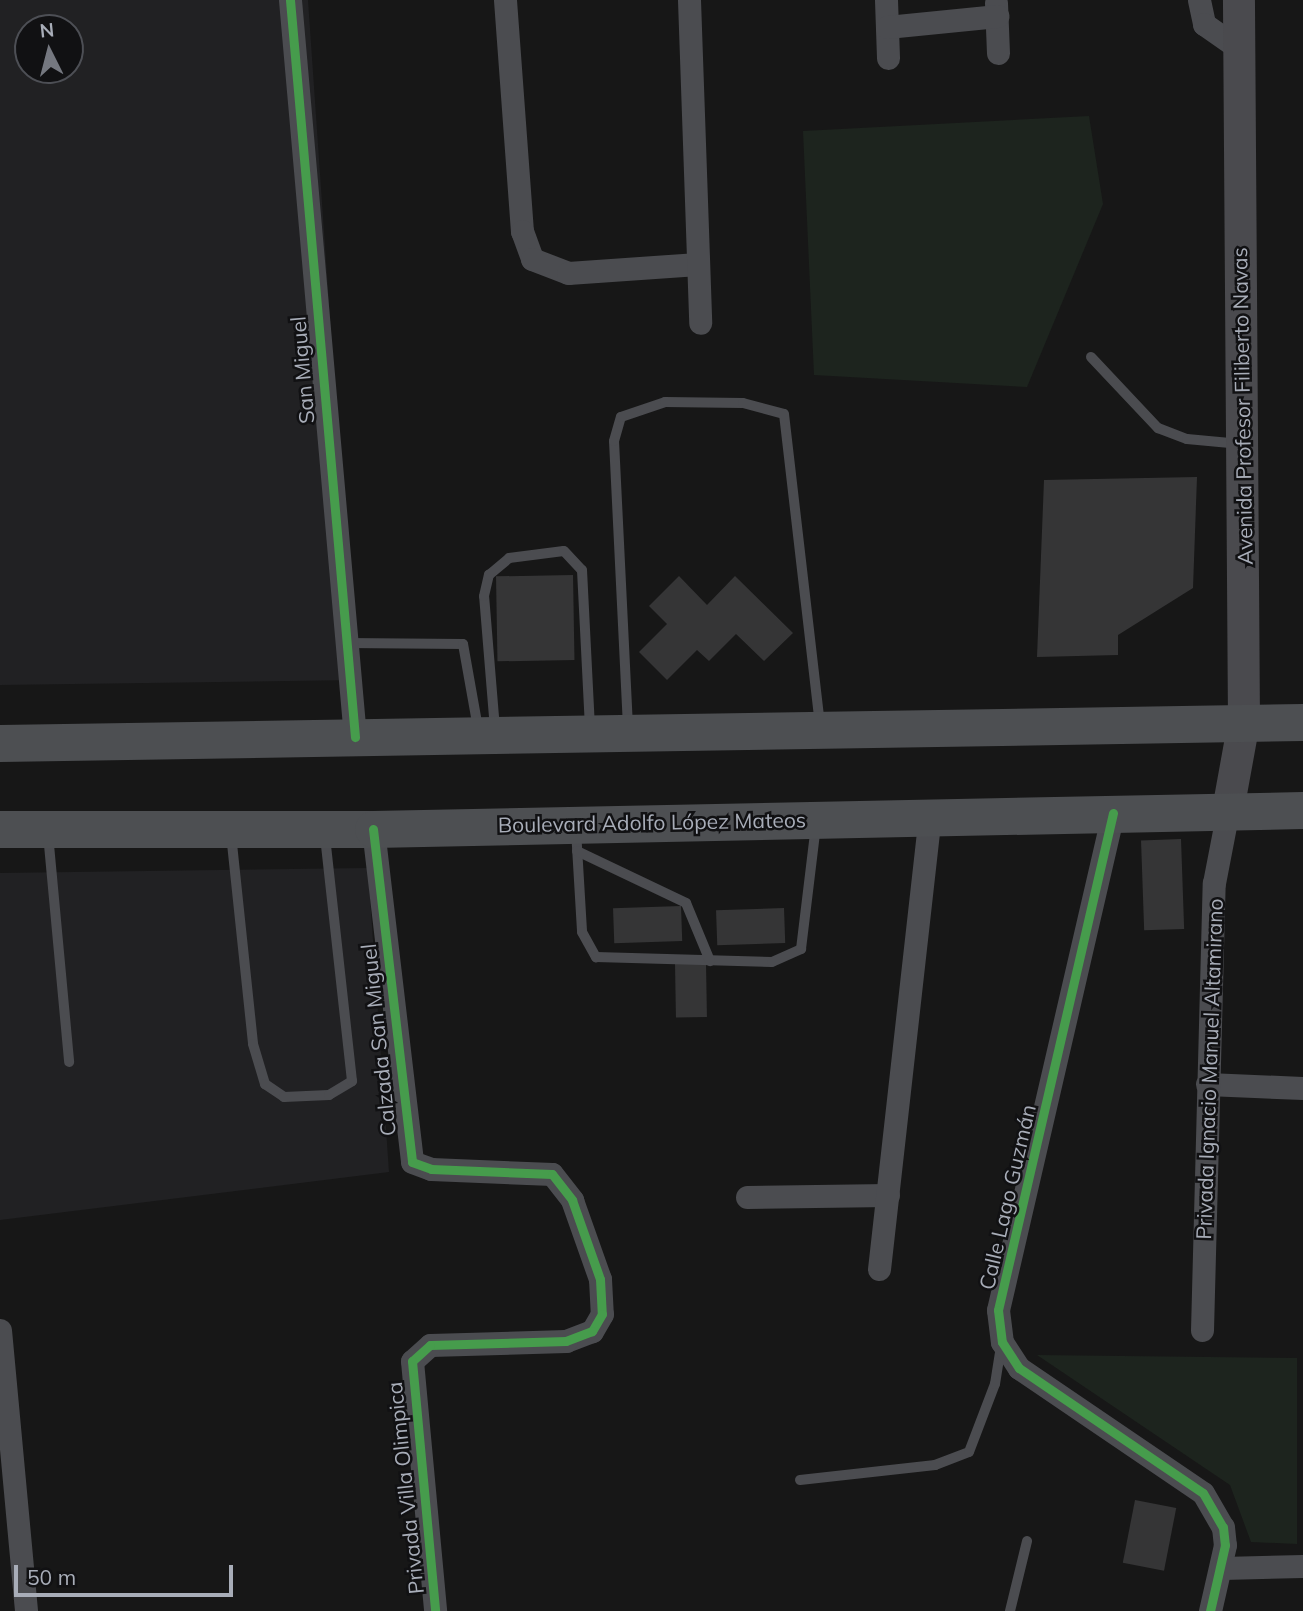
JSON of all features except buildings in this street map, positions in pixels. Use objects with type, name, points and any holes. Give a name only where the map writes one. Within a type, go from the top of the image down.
[{"type":"main road","name":"Avenida Profesor Filiberto Navas","points":[[1228,810],[1244,722],[1239,0]]},
{"type":"main road","points":[[0,743],[1303,722]]},
{"type":"main road","name":"Boulevard Adolfo López Mateos","points":[[0,829],[373,829],[576,838],[817,818],[1303,810]]},
{"type":"street","name":"San Miguel","points":[[290,0],[355,737]]},
{"type":"street","points":[[505,0],[522,231],[532,259],[568,273],[698,264]]},
{"type":"street","points":[[689,0],[700,323]]},
{"type":"street","points":[[887,0],[888,58]]},
{"type":"street","points":[[1199,0],[1204,24],[1238,48]]},
{"type":"street","points":[[887,27],[996,8],[998,53]]},
{"type":"street","name":"Privada Ignacio Manuel Altamirano","points":[[1202,1331],[1214,883],[1228,810]]},
{"type":"street","name":"Calle Lago Guzmán","points":[[1002,1342],[998,1310],[1113,813]]},
{"type":"street","points":[[879,1269],[930,816]]},
{"type":"street","name":"Calzada San Miguel","points":[[373,829],[412,1162],[431,1169],[535,1170],[559,1180],[600,1279],[602,1314],[592,1331],[566,1341],[430,1345],[412,1361]]},
{"type":"street","points":[[1207,1084],[1303,1088]]},
{"type":"street","points":[[747,1197],[888,1195]]},
{"type":"street","points":[[0,1330],[26,1611]]},
{"type":"street","points":[[1002,1342],[1019,1368],[1203,1493],[1223,1527],[1222,1568],[1210,1611]]},
{"type":"street","name":"Privada Villa Olimpica","points":[[412,1361],[435,1611]]},
{"type":"street","points":[[1222,1568],[1303,1566]]},
{"type":"lane","points":[[1091,357],[1158,428],[1187,439],[1242,444]]},
{"type":"lane","points":[[629,733],[614,441],[621,417],[665,402],[743,403],[784,414],[820,729]]},
{"type":"lane","points":[[487,735],[484,596],[489,575],[509,558],[564,551],[582,570],[591,733]]},
{"type":"lane","points":[[346,643],[463,644],[487,735]]},
{"type":"lane","points":[[576,838],[582,932],[590,953],[604,960],[772,962],[801,949],[817,818]]},
{"type":"lane","points":[[47,828],[69,1062]]},
{"type":"lane","points":[[230,829],[253,1044],[265,1084],[285,1097],[329,1095],[352,1081],[324,829]]},
{"type":"lane","points":[[576,838],[687,903],[710,961]]},
{"type":"lane","points":[[800,1480],[935,1465],[969,1452],[995,1384],[1002,1342]]},
{"type":"lane","points":[[1010,1611],[1027,1542]]},
{"type":"shaded area","points":[[0,0],[308,0],[355,680],[0,685]]},
{"type":"shaded area","points":[[1089,116],[1103,204],[1027,387],[814,375],[803,131]]},
{"type":"shaded area","points":[[368,868],[389,1172],[0,1220],[0,873]]},
{"type":"shaded area","points":[[1037,1355],[1297,1358],[1297,1544],[1251,1542],[1230,1485]]},
{"type":"cycle path","points":[[290,0],[355,737]]},
{"type":"cycle path","points":[[1113,813],[998,1310],[1002,1342],[1019,1368],[1203,1493],[1223,1527],[1225,1545],[1210,1611]]},
{"type":"cycle path","points":[[373,829],[412,1162],[431,1169],[552,1174],[572,1200],[600,1279],[602,1314],[592,1331],[566,1341],[430,1345],[412,1361],[435,1611]]}]
